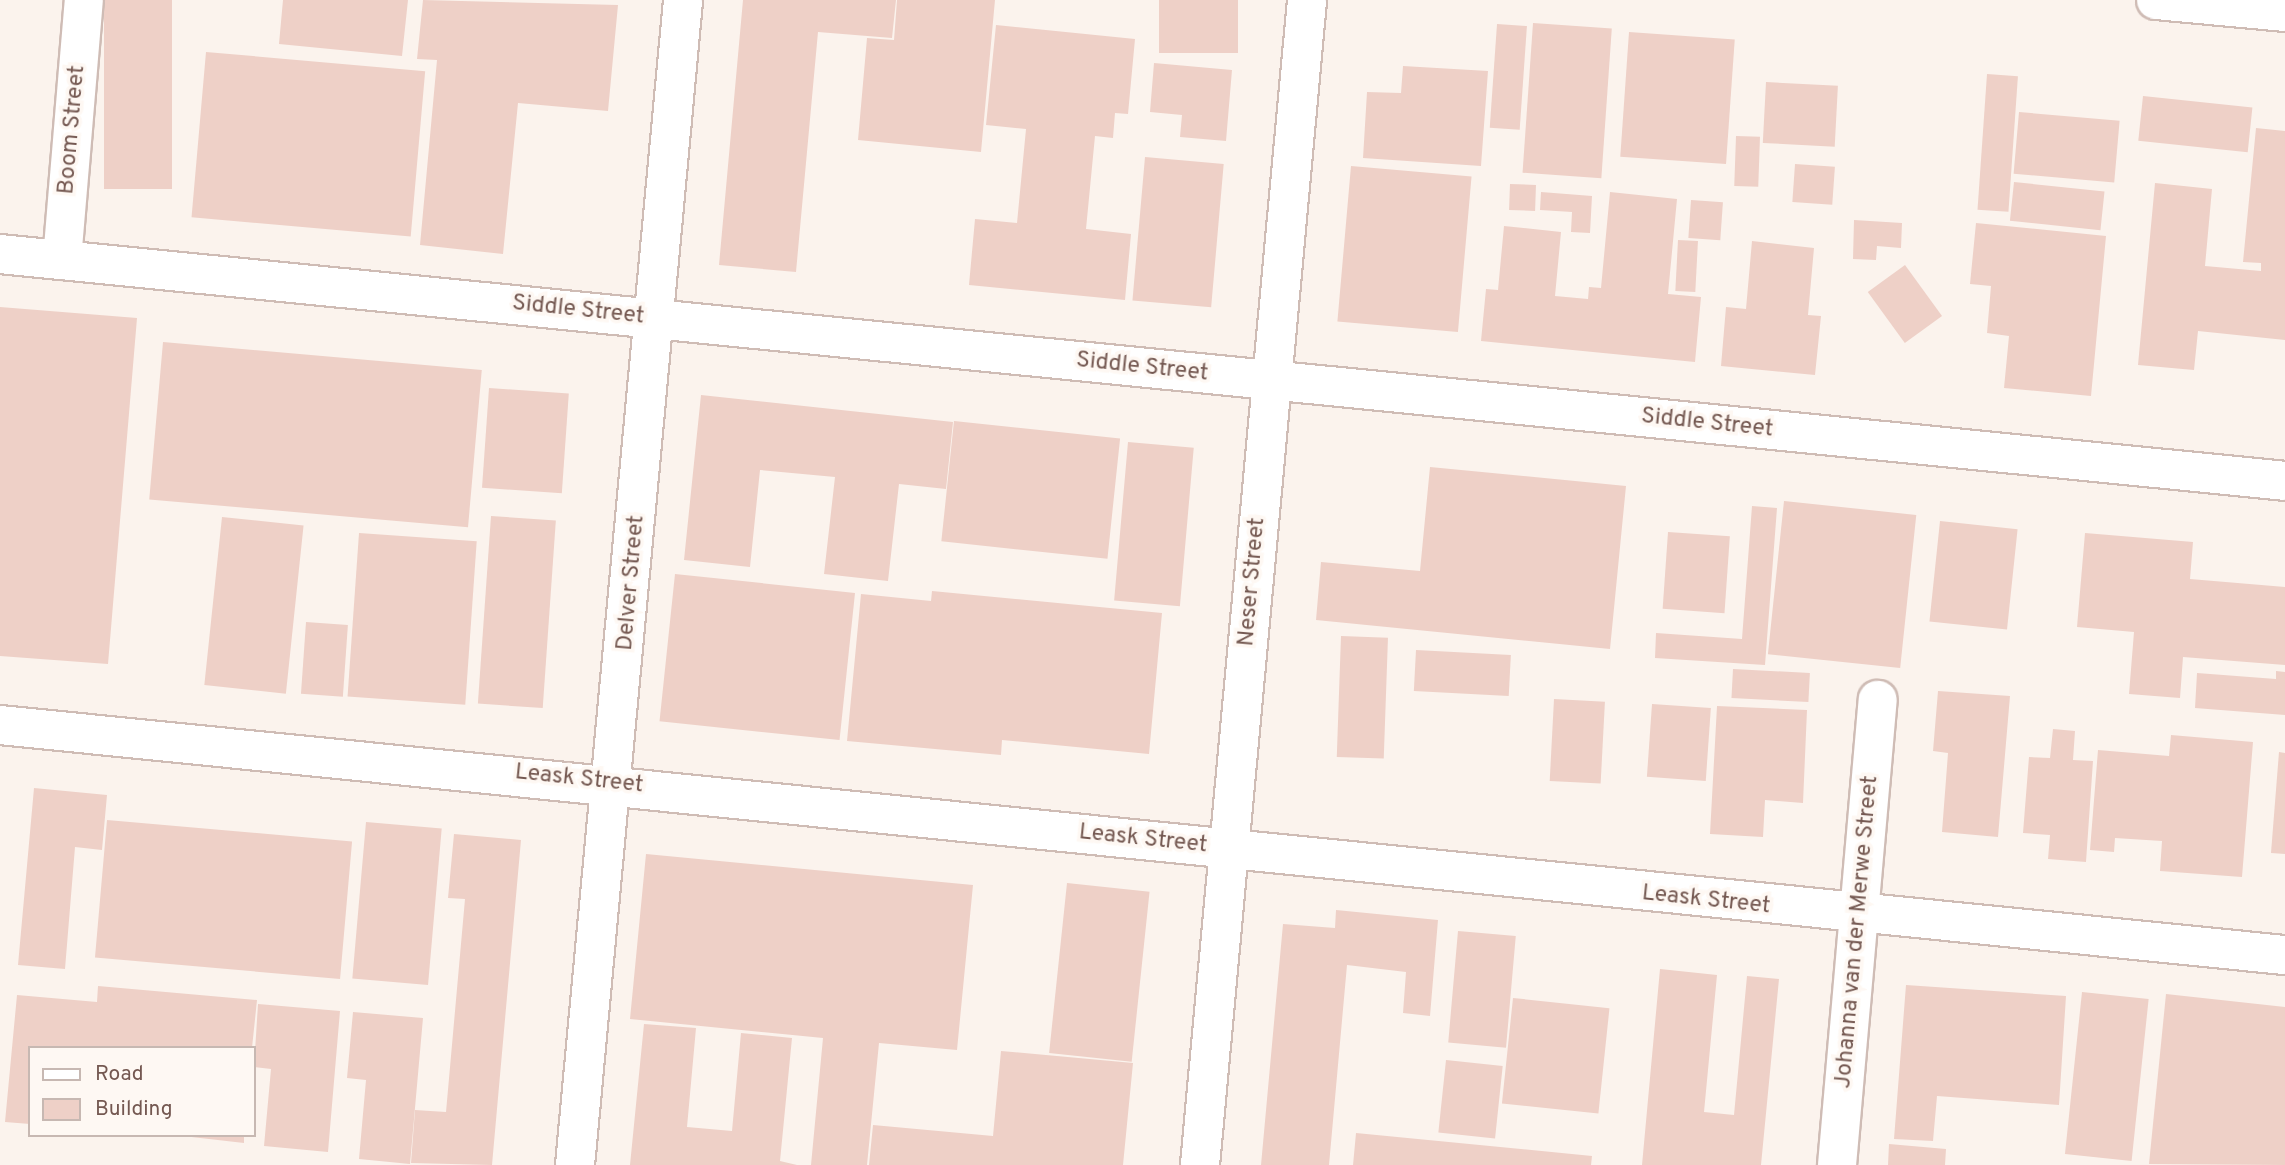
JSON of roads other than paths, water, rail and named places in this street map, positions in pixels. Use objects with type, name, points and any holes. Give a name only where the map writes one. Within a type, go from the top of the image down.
[{"type":"street","name":"Boom Street","points":[[62,260],[84,0]]},
{"type":"street","name":"Delver Street","points":[[575,1165],[657,319],[683,0]]},
{"type":"street","name":"Neser Street","points":[[1200,1165],[1307,0]]},
{"type":"street","points":[[2156,0],[2285,12]]},
{"type":"street","name":"Siddle Street","points":[[0,254],[2285,481]]},
{"type":"street","name":"Johanna van der Merwe Street","points":[[1838,1165],[1878,700]]},
{"type":"street","name":"Leask Street","points":[[0,725],[613,784],[1859,917],[2285,955]]}]
